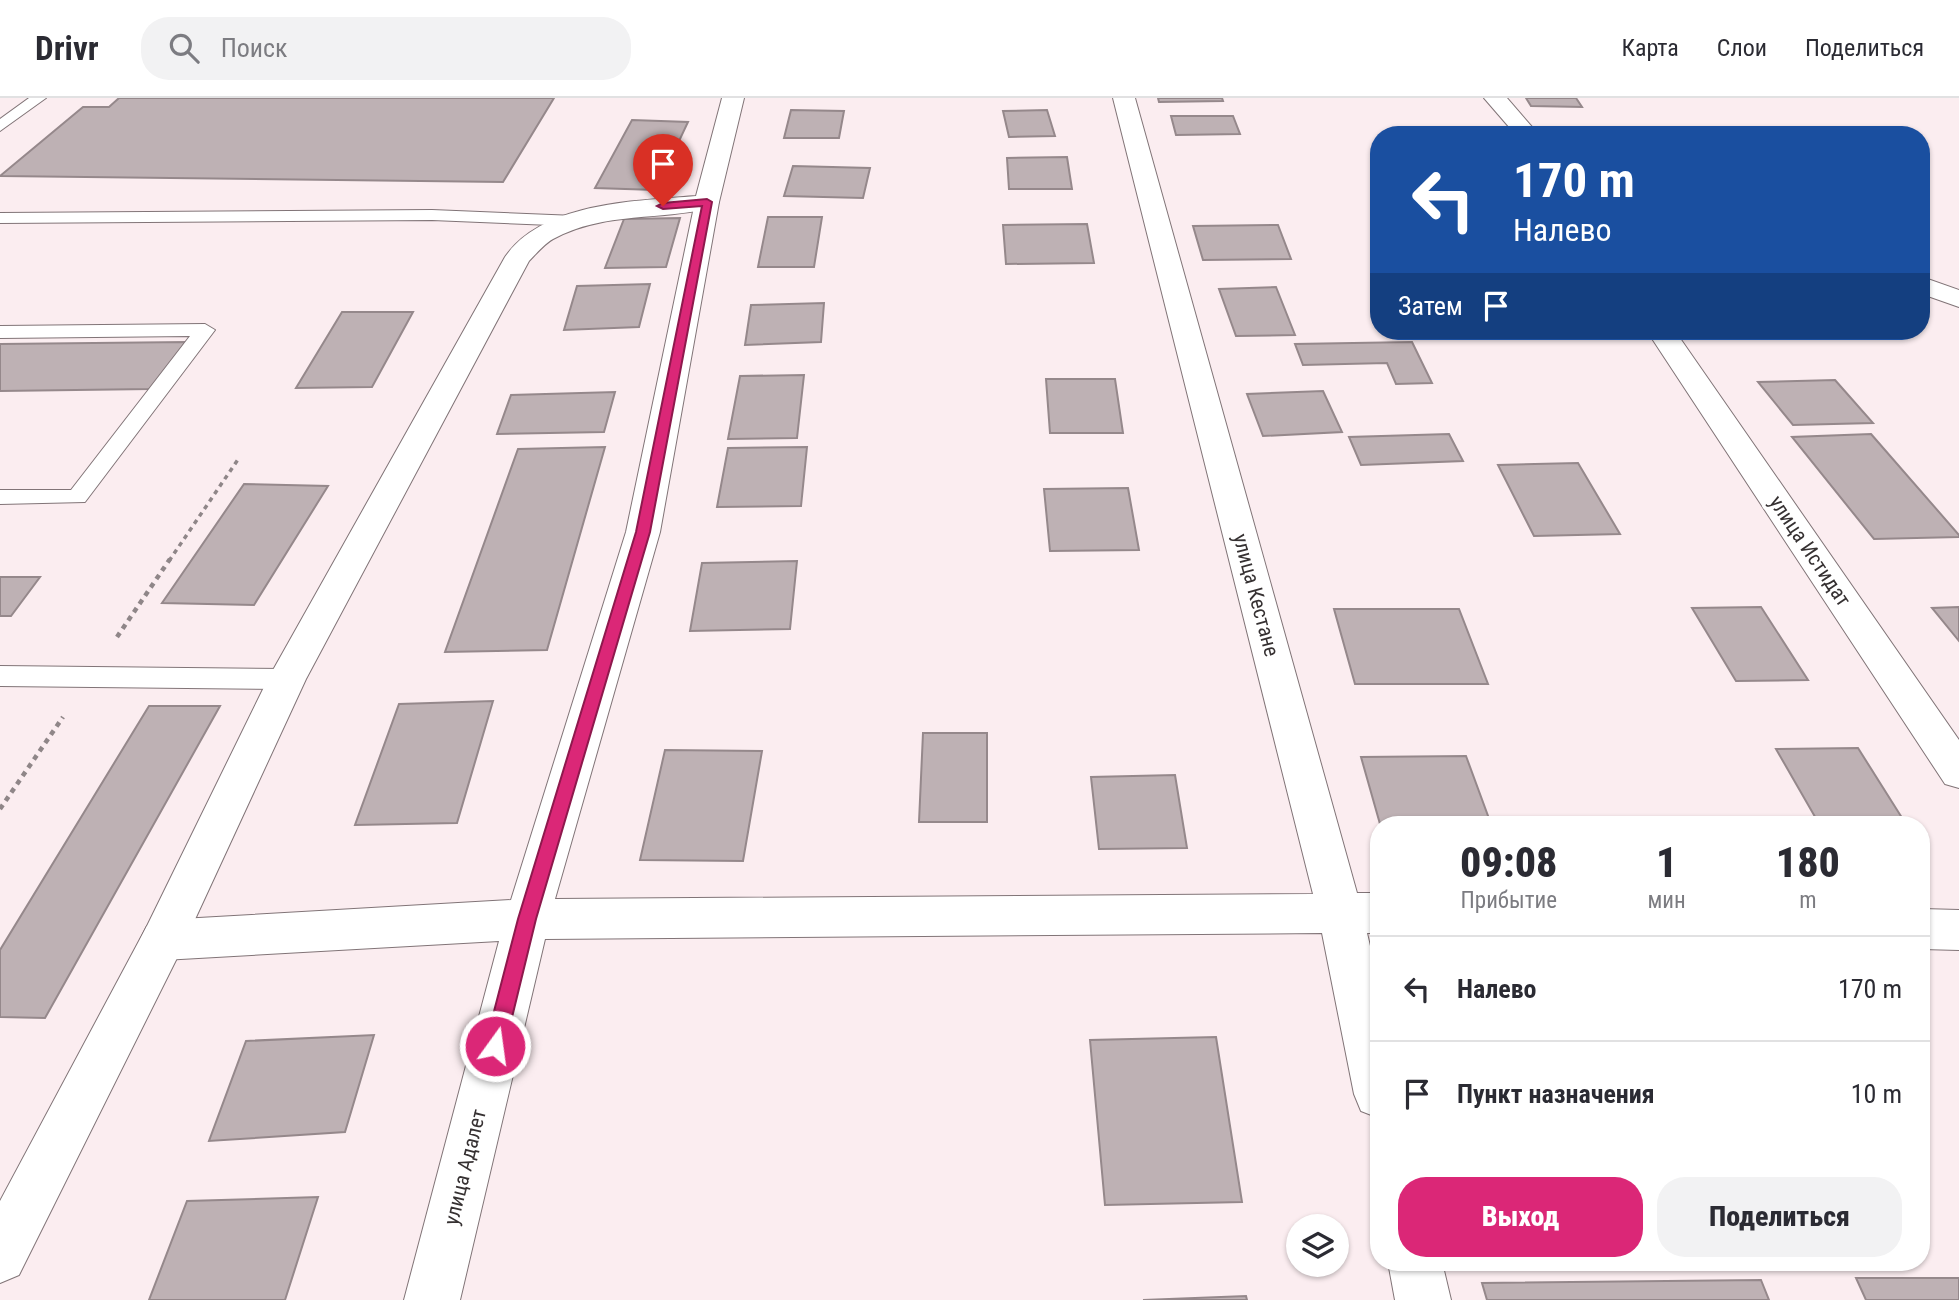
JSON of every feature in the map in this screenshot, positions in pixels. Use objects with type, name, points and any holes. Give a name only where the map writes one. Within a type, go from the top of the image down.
[{"type":"street","name":"улица Адалет","points":[[432,1300],[527,919],[643,532],[707,202],[733,98]]},
{"type":"street","name":"улица Кестане","points":[[1124,98],[1360,913],[1370,1008]]},
{"type":"street","points":[[1495,98],[1521,126]]},
{"type":"street","points":[[0,1256],[163,940],[287,679],[518,257],[542,234],[576,221],[618,209],[707,202]]},
{"type":"street","points":[[1930,288],[1959,299]]},
{"type":"street","name":"улица Истидат","points":[[1667,340],[1959,772]]},
{"type":"street","points":[[163,940],[527,919],[1360,913]]},
{"type":"street","points":[[1930,929],[1959,930]]},
{"type":"street","points":[[1417,1271],[1423,1300]]},
{"type":"lane","points":[[0,127],[39,98]]},
{"type":"lane","points":[[0,218],[432,215],[576,221]]},
{"type":"lane","points":[[0,332],[205,330],[77,497],[0,497]]},
{"type":"lane","points":[[0,676],[287,679]]},
{"type":"path","points":[[0,808],[239,458]]},
{"type":"building","points":[[119,98],[554,98],[503,182],[0,176],[83,107],[109,107]]},
{"type":"building","points":[[1158,98],[1222,98],[1223,101],[1159,102]]},
{"type":"building","points":[[1526,98],[1576,98],[1582,107],[1531,106]]},
{"type":"building","points":[[791,110],[844,111],[839,138],[784,138]]},
{"type":"building","points":[[1047,110],[1055,136],[1009,137],[1003,111]]},
{"type":"building","points":[[1171,116],[1233,116],[1240,134],[1176,135]]},
{"type":"building","points":[[632,120],[688,122],[656,190],[595,188]]},
{"type":"building","points":[[1067,157],[1072,189],[1009,189],[1007,158]]},
{"type":"building","points":[[793,166],[870,168],[863,198],[784,196]]},
{"type":"building","points":[[768,217],[822,217],[814,267],[758,267]]},
{"type":"building","points":[[680,218],[666,267],[605,268],[624,219]]},
{"type":"building","points":[[1087,224],[1094,263],[1006,264],[1003,225]]},
{"type":"building","points":[[1278,225],[1291,259],[1203,260],[1193,226]]},
{"type":"building","points":[[650,284],[639,327],[564,330],[577,286]]},
{"type":"building","points":[[1276,287],[1295,335],[1236,336],[1219,289]]},
{"type":"building","points":[[824,303],[821,342],[745,345],[751,305]]},
{"type":"building","points":[[342,312],[413,312],[372,387],[296,388]]},
{"type":"building","points":[[186,342],[151,389],[0,391],[0,344]]},
{"type":"building","points":[[1412,342],[1432,383],[1396,384],[1387,363],[1303,365],[1295,344]]},
{"type":"building","points":[[804,375],[797,438],[728,439],[740,376]]},
{"type":"building","points":[[1046,379],[1115,379],[1123,433],[1050,433]]},
{"type":"building","points":[[1835,380],[1873,423],[1793,425],[1758,382]]},
{"type":"building","points":[[1323,391],[1342,432],[1263,436],[1247,394]]},
{"type":"building","points":[[615,392],[604,432],[497,434],[511,395]]},
{"type":"building","points":[[1449,434],[1463,461],[1361,465],[1349,437]]},
{"type":"building","points":[[1871,434],[1959,537],[1874,539],[1792,437]]},
{"type":"building","points":[[605,447],[547,650],[445,652],[518,449]]},
{"type":"building","points":[[807,447],[801,506],[717,507],[728,448]]},
{"type":"building","points":[[1578,463],[1620,534],[1534,536],[1498,465]]},
{"type":"building","points":[[244,484],[328,486],[254,605],[162,603]]},
{"type":"building","points":[[1128,488],[1139,550],[1050,551],[1044,489]]},
{"type":"building","points":[[797,561],[790,629],[690,631],[702,563]]},
{"type":"building","points":[[0,577],[40,577],[11,616],[0,616]]},
{"type":"building","points":[[1761,607],[1808,680],[1736,681],[1692,608]]},
{"type":"building","points":[[1959,607],[1959,641],[1932,608]]},
{"type":"building","points":[[1334,609],[1459,609],[1488,684],[1355,684]]},
{"type":"building","points":[[493,701],[457,823],[355,825],[399,704]]},
{"type":"building","points":[[149,706],[220,706],[45,1018],[0,1017],[0,950]]},
{"type":"building","points":[[923,733],[987,733],[987,822],[919,822]]},
{"type":"building","points":[[1858,748],[1901,816],[1815,816],[1776,749]]},
{"type":"building","points":[[665,750],[762,751],[743,861],[640,860]]},
{"type":"building","points":[[1466,756],[1488,816],[1378,816],[1361,757]]},
{"type":"building","points":[[1175,775],[1187,848],[1099,849],[1091,777]]},
{"type":"building","points":[[374,1035],[345,1132],[209,1141],[246,1041]]},
{"type":"building","points":[[1216,1037],[1242,1202],[1105,1205],[1090,1040]]},
{"type":"building","points":[[318,1197],[285,1300],[149,1300],[187,1201]]},
{"type":"building","points":[[1856,1278],[1959,1278],[1959,1300],[1866,1300]]},
{"type":"building","points":[[1761,1280],[1769,1300],[1487,1300],[1482,1283]]},
{"type":"building","points":[[1246,1296],[1247,1300],[1143,1300]]},
{"type":"route","points":[[495,1046],[527,919],[643,532],[707,202],[663,206]]}]
